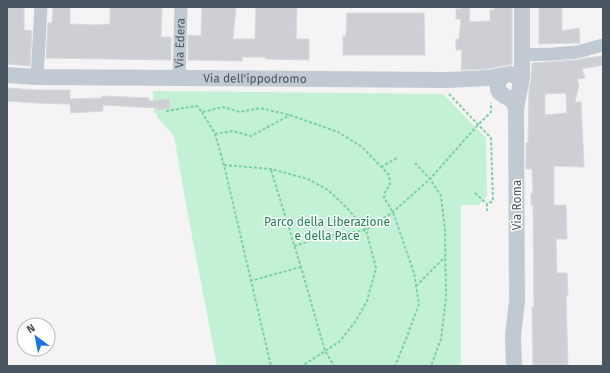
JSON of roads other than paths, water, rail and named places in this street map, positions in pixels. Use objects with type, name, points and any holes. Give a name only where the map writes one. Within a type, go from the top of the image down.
[{"type":"street","points":[[37,77],[41,7]]},
{"type":"street","name":"Via Edera","points":[[179,78],[181,7]]},
{"type":"street","name":"Via Roma","points":[[514,366],[513,336],[517,301],[515,87],[522,55],[522,7]]},
{"type":"street","points":[[522,55],[577,52],[603,45]]},
{"type":"street","name":"Via dell'ippodromo","points":[[7,75],[37,77],[447,80],[488,78],[515,87]]},
{"type":"street","name":"Via Roma","points":[[517,301],[524,335],[523,366]]},
{"type":"park label","name":"Parco della Liberazione e della Pace","points":[[327,229]]}]
